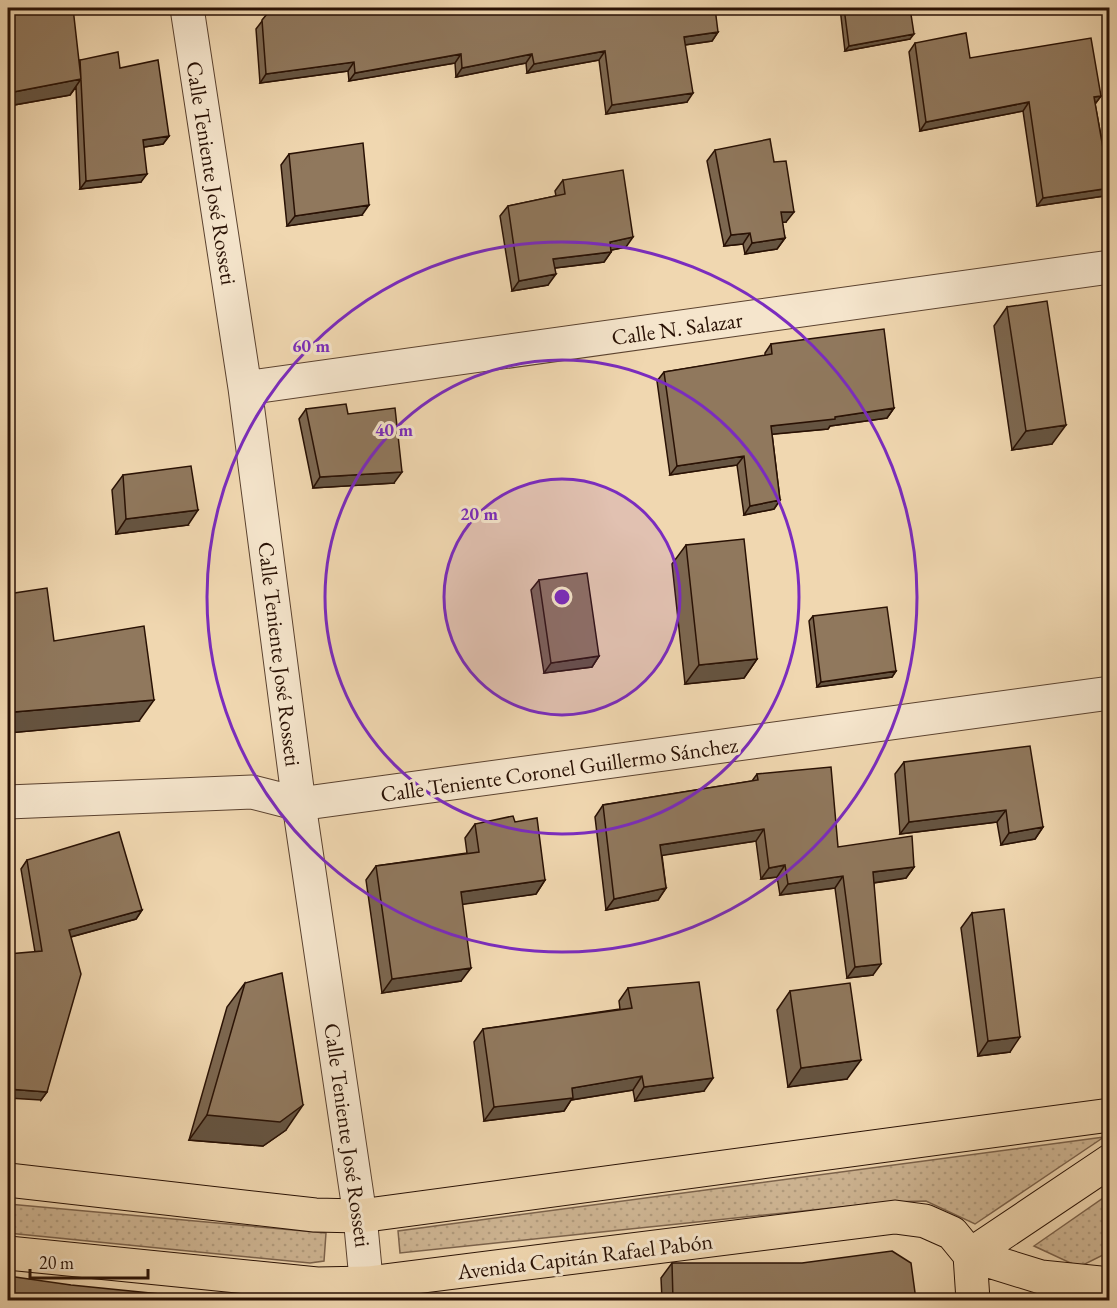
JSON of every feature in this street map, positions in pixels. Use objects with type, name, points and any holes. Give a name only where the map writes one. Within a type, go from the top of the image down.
[{"type":"main road","points":[[8,1180],[315,1215],[360,1216],[1110,1115]]},
{"type":"main road","points":[[970,1255],[1110,1161]]},
{"type":"main road","name":"Avenida Capitán Rafael Pabón","points":[[8,1253],[317,1284],[368,1292],[895,1217],[925,1221],[952,1233],[970,1255]]},
{"type":"main road","points":[[970,1255],[1041,1277],[1110,1284]]},
{"type":"main road","points":[[970,1255],[973,1300]]},
{"type":"street","name":"Calle Teniente José Rosseti","points":[[187,8],[244,388],[299,804],[360,1216],[368,1292]]},
{"type":"street","name":"Calle N. Salazar","points":[[244,388],[1110,267]]},
{"type":"street","name":"Calle Teniente Coronel Guillermo Sánchez","points":[[8,802],[252,792],[299,804],[1110,693]]},
{"type":"shaded area","points":[[1104,1137],[975,1224],[926,1201],[889,1202],[400,1253],[398,1231]]},
{"type":"shaded area","points":[[1109,1194],[1109,1252],[1079,1267],[1034,1246]]},
{"type":"shaded area","points":[[8,1204],[326,1233],[324,1261],[310,1263],[8,1233]]},
{"type":"building","points":[[8,8],[73,8],[81,79],[8,93]]},
{"type":"building","points":[[272,8],[715,8],[718,32],[684,37],[693,93],[612,105],[605,51],[534,64],[532,54],[462,68],[461,54],[355,73],[354,62],[266,74],[262,20]]},
{"type":"building","points":[[844,8],[910,8],[914,34],[849,46]]},
{"type":"building","points":[[966,33],[970,58],[1091,38],[1101,96],[1094,97],[1110,188],[1043,198],[1029,102],[926,122],[915,43]]},
{"type":"building","points":[[118,52],[120,68],[158,60],[169,136],[143,140],[147,174],[86,181],[80,60]]},
{"type":"building","points":[[770,139],[774,162],[786,161],[794,212],[781,212],[785,238],[752,243],[750,233],[731,235],[715,150]]},
{"type":"building","points":[[363,143],[369,205],[295,216],[289,154]]},
{"type":"building","points":[[623,170],[633,237],[610,242],[611,252],[553,259],[556,274],[519,281],[508,206],[565,194],[563,180]]},
{"type":"building","points":[[1047,301],[1066,425],[1026,431],[1007,307]]},
{"type":"building","points":[[884,329],[894,408],[835,417],[835,419],[771,426],[780,500],[750,506],[744,456],[677,466],[664,372],[772,354],[771,344]]},
{"type":"building","points":[[346,404],[348,414],[395,408],[402,472],[320,477],[306,409]]},
{"type":"building","points":[[191,466],[198,510],[126,519],[123,475]]},
{"type":"building","points":[[744,539],[757,659],[699,665],[686,545]]},
{"type":"building","points":[[587,573],[599,656],[551,663],[539,580]]},
{"type":"building","points":[[47,588],[54,641],[144,626],[154,700],[14,712],[12,700],[8,701],[8,594]]},
{"type":"building","points":[[887,607],[896,671],[821,682],[813,616]]},
{"type":"building","points":[[1030,746],[1043,827],[1009,833],[1006,810],[909,822],[904,762]]},
{"type":"building","points":[[831,767],[838,847],[912,836],[914,867],[873,872],[881,964],[855,967],[843,876],[788,884],[785,865],[769,868],[764,829],[660,845],[666,888],[614,899],[603,805],[758,780],[757,774]]},
{"type":"building","points":[[513,816],[515,822],[537,818],[545,880],[461,892],[471,968],[392,979],[376,866],[479,852],[475,824]]},
{"type":"building","points":[[119,832],[142,910],[69,930],[81,974],[47,1092],[8,1089],[8,954],[42,951],[27,860]]},
{"type":"building","points":[[1004,909],[1020,1037],[988,1041],[972,913]]},
{"type":"building","points":[[282,973],[303,1105],[280,1122],[207,1115],[245,983]]},
{"type":"building","points":[[699,982],[713,1078],[644,1087],[642,1076],[572,1088],[573,1098],[494,1107],[483,1029],[632,1008],[628,988]]},
{"type":"building","points":[[850,983],[861,1060],[801,1068],[790,991]]},
{"type":"building","points":[[892,1251],[911,1263],[916,1300],[673,1300],[672,1263],[802,1263]]},
{"type":"building","points":[[8,1276],[71,1285],[220,1300],[8,1300]]}]
